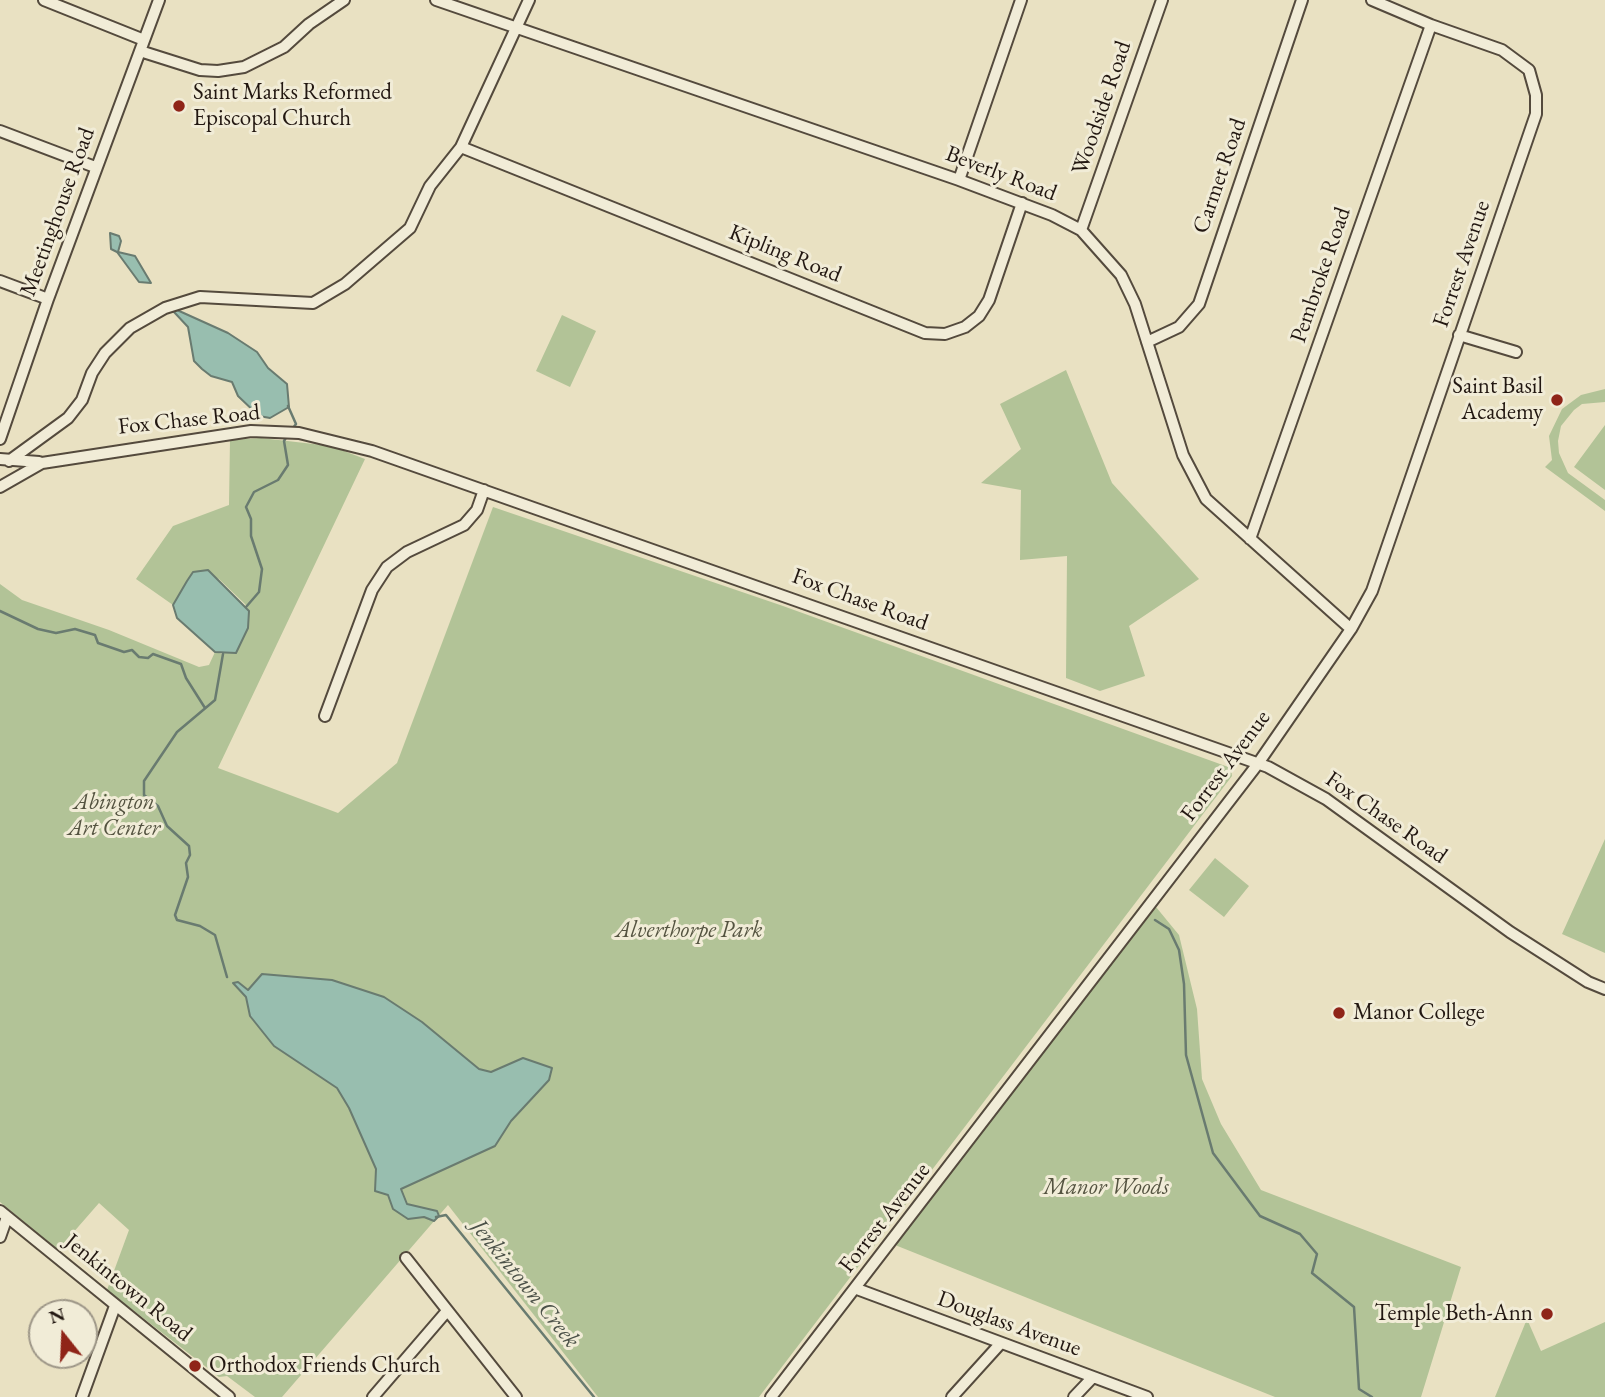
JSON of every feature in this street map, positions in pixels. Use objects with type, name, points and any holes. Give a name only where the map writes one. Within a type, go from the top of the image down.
[{"type":"street","points":[[44,0],[200,70],[218,71],[244,67],[284,47],[309,24],[344,0]]},
{"type":"street","name":"Meetinghouse Road","points":[[0,439],[96,166],[159,0]]},
{"type":"street","name":"Beverly Road","points":[[436,0],[959,180],[1022,203],[1081,230],[1121,275],[1147,342],[1183,455],[1206,499],[1351,629]]},
{"type":"street","points":[[7,460],[68,418],[82,400],[105,352],[130,328],[165,309],[200,296],[313,303],[345,284],[410,228],[430,186],[461,147],[529,0]]},
{"type":"street","points":[[959,180],[1021,0]]},
{"type":"street","name":"Woodside Road","points":[[1081,230],[1162,0]]},
{"type":"street","name":"Carmet Road","points":[[1147,342],[1179,327],[1199,304],[1302,0]]},
{"type":"street","points":[[1372,0],[1393,5],[1431,25]]},
{"type":"street","name":"Forrest Avenue","points":[[771,1397],[857,1289],[1256,765],[1351,629],[1372,591],[1536,114],[1536,95],[1529,70],[1502,50],[1431,25]]},
{"type":"street","name":"Pembroke Road","points":[[1250,539],[1431,25]]},
{"type":"street","points":[[0,131],[96,166]]},
{"type":"street","name":"Kipling Road","points":[[461,147],[925,333],[945,334],[965,327],[979,316],[989,300],[1022,203]]},
{"type":"street","points":[[0,281],[48,299]]},
{"type":"street","points":[[1460,335],[1516,352]]},
{"type":"street","name":"Fox Chase Road","points":[[7,460],[42,463],[251,431],[299,433],[372,451],[1256,765],[1268,767],[1326,799],[1510,932],[1588,982],[1605,989]]},
{"type":"street","name":"Fox Chase Road","points":[[7,460],[31,468]]},
{"type":"street","name":"Fox Chase Road","points":[[0,487],[42,463]]},
{"type":"street","points":[[325,716],[372,590],[387,567],[407,551],[464,525],[477,510],[484,490]]},
{"type":"street","points":[[0,1237],[4,1214]]},
{"type":"street","name":"Jenkintown Road","points":[[4,1214],[223,1395]]},
{"type":"street","points":[[406,1258],[516,1397]]},
{"type":"street","name":"Douglass Avenue","points":[[857,1289],[1147,1397]]},
{"type":"street","points":[[82,1397],[115,1306]]},
{"type":"street","points":[[373,1397],[447,1311]]},
{"type":"street","points":[[952,1397],[1000,1344]]},
{"type":"street","points":[[1074,1397],[1093,1377]]},
{"type":"green space","points":[[562,315],[596,331],[570,387],[536,371]]},
{"type":"green space","points":[[1066,370],[1112,483],[1199,579],[1129,626],[1145,676],[1100,691],[1066,678],[1067,556],[1020,560],[1021,490],[981,483],[1021,449],[1000,404]]},
{"type":"green space","points":[[1605,389],[1605,402],[1582,404],[1574,410],[1561,426],[1558,441],[1559,453],[1568,473],[1605,500],[1605,511],[1545,467],[1552,460],[1549,436],[1562,409],[1581,395]]},
{"type":"green space","points":[[1605,425],[1605,490],[1574,467]]},
{"type":"green space","name":"Alverthorpe Park","points":[[261,438],[331,446],[365,459],[218,768],[338,813],[397,763],[493,507],[783,606],[1231,768],[1232,776],[759,1397],[598,1397],[448,1205],[282,1397],[255,1397],[227,1376],[219,1377],[107,1290],[129,1230],[99,1203],[58,1250],[0,1202],[0,584],[22,600],[109,630],[199,667],[209,665],[215,652],[223,654],[249,611],[245,604],[219,579],[193,572],[173,605],[136,579],[173,526],[229,505],[230,440]]},
{"type":"green space","points":[[1605,839],[1605,953],[1562,934]]},
{"type":"green space","points":[[1215,858],[1249,886],[1224,917],[1189,890]]},
{"type":"green space","name":"Manor Woods","points":[[1156,907],[1179,935],[1197,1009],[1202,1079],[1221,1124],[1261,1190],[1461,1267],[1421,1397],[1275,1397],[895,1245]]},
{"type":"green space","points":[[1527,1319],[1541,1351],[1605,1322],[1605,1397],[1495,1397]]},
{"type":"shaded area","points":[[110,233],[119,236],[121,241],[118,252],[135,256],[151,283],[139,282],[117,252],[111,249]]},
{"type":"shaded area","points":[[177,310],[228,333],[257,352],[268,368],[287,384],[289,407],[270,418],[259,416],[238,396],[232,382],[211,376],[202,369],[194,361],[188,327],[174,312]]},
{"type":"shaded area","points":[[208,570],[249,611],[248,628],[236,653],[215,652],[177,618],[173,605],[187,581],[193,572]]},
{"type":"shaded area","points":[[262,974],[332,980],[384,997],[422,1022],[479,1069],[491,1072],[523,1058],[552,1068],[549,1080],[511,1121],[495,1146],[401,1189],[407,1204],[437,1211],[439,1216],[434,1221],[424,1217],[408,1219],[393,1209],[388,1195],[375,1191],[376,1169],[349,1108],[337,1088],[274,1046],[250,1016],[246,997],[233,983],[238,982],[248,990]]},
{"type":"waterway","points":[[288,406],[296,424],[293,428]]},
{"type":"waterway","points":[[246,607],[259,592],[262,569],[251,536],[251,519],[246,507],[254,492],[278,480],[288,465],[284,441],[287,436]]},
{"type":"waterway","name":"Jenkintown Creek","points":[[0,611],[38,629],[56,633],[75,629],[95,635],[98,643],[124,652],[132,650],[139,657],[148,658],[153,654],[181,664],[186,678],[205,708]]},
{"type":"waterway","name":"Jenkintown Creek","points":[[223,654],[215,700],[177,732],[144,781],[144,795],[158,806],[167,826],[189,846],[190,855],[186,863],[188,877],[175,915],[177,920],[200,926],[215,935],[227,977]]},
{"type":"waterway","points":[[1155,920],[1169,929],[1179,950],[1184,984],[1186,1055],[1213,1153],[1260,1216],[1300,1234],[1317,1254],[1312,1273],[1354,1307],[1359,1389],[1372,1397]]},
{"type":"waterway","name":"Jenkintown Creek","points":[[436,1217],[446,1215],[594,1397]]},
{"type":"place","name":"Saint Marks Reformed Episcopal Church","points":[[179,106]]},
{"type":"place","name":"Saint Basil Academy","points":[[1557,400]]},
{"type":"place","name":"Manor College","points":[[1339,1013]]},
{"type":"place","name":"Temple Beth-Ann","points":[[1547,1314]]},
{"type":"place","name":"Orthodox Friends Church","points":[[195,1366]]},
{"type":"park label","name":"Abington Art Center","points":[[114,816]]}]
